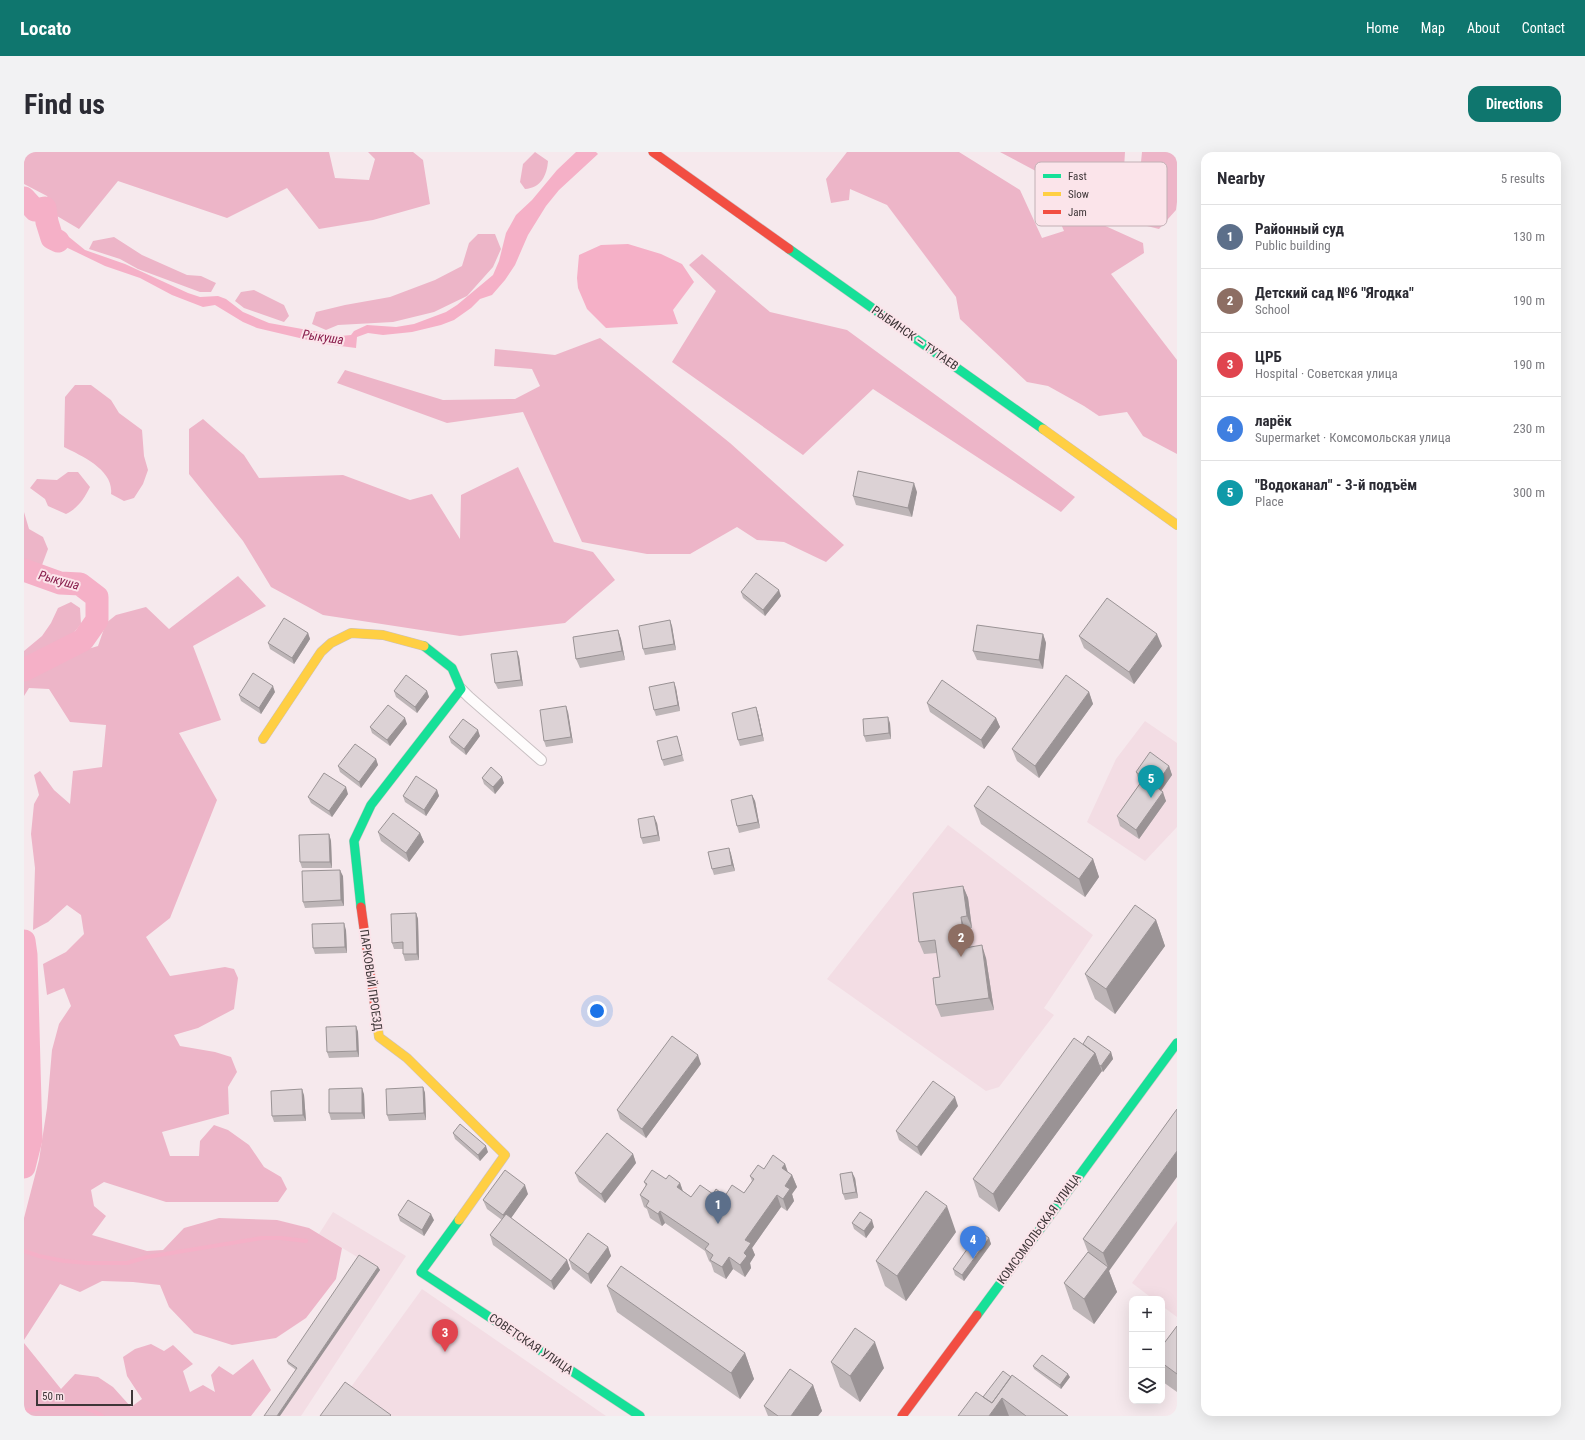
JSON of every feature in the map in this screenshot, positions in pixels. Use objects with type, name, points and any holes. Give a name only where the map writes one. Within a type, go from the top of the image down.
[{"type":"street","name":"РЫБИНСК — ТУТАЕВ","points":[[653,152],[1177,524]]},
{"type":"street","points":[[263,739],[321,652],[331,642],[350,633],[383,635],[426,647],[452,668],[461,688],[469,697],[541,760]]},
{"type":"street","name":"ПАРКОВЫЙ ПРОЕЗД","points":[[421,1272],[505,1155],[407,1058],[379,1037],[356,869],[354,841],[370,805],[461,688]]},
{"type":"street","name":"КОМСОМОЛЬСКАЯ УЛИЦА","points":[[902,1416],[1177,1043]]},
{"type":"street","name":"СОВЕТСКАЯ УЛИЦА","points":[[421,1272],[640,1416]]},
{"type":"shaded area","points":[[24,152],[329,152],[335,178],[369,180],[375,159],[368,152],[413,152],[423,160],[430,204],[373,220],[319,229],[287,188],[227,218],[118,181],[79,229],[57,216],[47,196],[24,184]]},
{"type":"shaded area","points":[[535,152],[548,161],[545,176],[535,186],[525,189],[520,182],[523,164]]},
{"type":"shaded area","points":[[847,152],[959,152],[1020,190],[1035,223],[1035,226],[1036,226],[1042,238],[1064,231],[1062,226],[1105,226],[1143,243],[1144,253],[1111,274],[1177,360],[1177,454],[1143,436],[1127,412],[1099,416],[1048,386],[1027,382],[960,319],[956,297],[887,205],[850,189],[849,200],[831,203],[826,179]]},
{"type":"shaded area","points":[[1000,152],[1125,152],[1124,162],[1035,162],[1035,171]]},
{"type":"shaded area","points":[[1142,152],[1177,152],[1176,210],[1167,220],[1167,162],[1141,162]]},
{"type":"shaded area","points":[[1147,226],[1162,226],[1159,229]]},
{"type":"shaded area","points":[[478,234],[495,234],[501,249],[493,267],[467,296],[434,312],[393,322],[338,325],[326,330],[312,324],[316,312],[390,297],[435,280],[462,266],[469,243]]},
{"type":"shaded area","points":[[114,237],[142,255],[187,275],[201,276],[216,283],[211,292],[200,292],[138,269],[120,259],[89,249],[93,241]]},
{"type":"shaded area","points":[[702,254],[770,312],[847,330],[1075,497],[1061,512],[873,389],[803,455],[672,362],[716,291],[689,265]]},
{"type":"shaded area","points":[[254,290],[284,305],[289,316],[284,322],[244,308],[235,301],[241,292]]},
{"type":"shaded area","points":[[600,338],[730,443],[844,545],[826,562],[784,542],[757,540],[737,527],[690,554],[647,554],[582,542],[523,412],[447,423],[337,383],[345,370],[443,400],[515,399],[540,386],[532,369],[494,366],[495,349],[555,355]]},
{"type":"shaded area","points":[[75,385],[91,385],[111,400],[119,413],[142,430],[144,456],[148,470],[143,484],[134,498],[124,501],[111,494],[111,485],[102,471],[88,459],[64,447],[65,397]]},
{"type":"shaded area","points":[[203,419],[244,455],[259,478],[343,475],[410,500],[432,494],[460,539],[461,495],[518,467],[554,542],[593,552],[615,580],[565,623],[460,636],[323,615],[271,587],[243,541],[189,474],[189,429]]},
{"type":"shaded area","points":[[68,472],[78,472],[90,487],[80,503],[66,514],[48,506],[45,499],[30,488],[37,479],[57,480]]},
{"type":"shaded area","points":[[24,512],[29,529],[43,537],[48,549],[42,565],[24,562]]},
{"type":"shaded area","points":[[238,576],[266,606],[193,646],[221,720],[179,733],[217,800],[170,918],[146,937],[170,976],[225,967],[234,969],[238,978],[234,1009],[198,1028],[174,1035],[180,1046],[215,1052],[231,1057],[237,1072],[228,1087],[229,1114],[162,1132],[170,1156],[199,1156],[200,1141],[214,1125],[228,1130],[249,1145],[264,1167],[281,1177],[287,1189],[278,1202],[166,1202],[104,1182],[91,1190],[94,1206],[106,1216],[92,1235],[147,1251],[163,1250],[184,1228],[219,1218],[277,1220],[309,1228],[342,1248],[336,1279],[306,1318],[276,1338],[232,1345],[194,1333],[169,1307],[160,1285],[102,1281],[80,1292],[60,1284],[24,1340],[24,1218],[39,1160],[47,1108],[52,1050],[59,1024],[71,1006],[64,988],[47,995],[43,964],[66,952],[84,934],[81,915],[67,905],[48,922],[33,930],[35,868],[31,834],[34,804],[39,795],[34,775],[40,771],[54,790],[70,804],[73,771],[102,767],[106,725],[70,722],[49,689],[29,688],[24,696],[24,678],[68,655],[98,646],[106,623],[116,615],[146,607],[169,629]]},
{"type":"shaded area","points":[[71,602],[80,608],[81,624],[66,642],[37,654],[24,663],[24,651],[42,636],[51,623],[58,608]]},
{"type":"shaded area","points":[[1145,721],[1177,743],[1177,827],[1145,861],[1087,822],[1116,759]]},
{"type":"shaded area","points":[[948,825],[1093,935],[1044,1008],[1054,1015],[999,1087],[986,1091],[827,979]]},
{"type":"shaded area","points":[[333,1212],[406,1256],[301,1416],[267,1416],[298,1372],[359,1258],[319,1234]]},
{"type":"shaded area","points":[[1177,1221],[1177,1317],[1165,1308],[1165,1296],[1149,1296],[1132,1283]]},
{"type":"shaded area","points":[[422,1289],[606,1416],[330,1416]]},
{"type":"shaded area","points":[[24,1343],[61,1389],[75,1374],[98,1377],[113,1387],[131,1407],[142,1399],[127,1376],[123,1357],[135,1349],[151,1344],[164,1351],[173,1345],[193,1364],[183,1371],[190,1392],[203,1385],[215,1392],[211,1375],[219,1366],[233,1375],[253,1359],[271,1390],[251,1416],[24,1416]]},
{"type":"water","name":"Рыкуша","points":[[576,152],[596,152],[598,154],[559,190],[546,206],[528,235],[515,265],[492,295],[480,299],[471,308],[454,320],[441,325],[412,332],[383,335],[368,333],[357,337],[356,348],[325,344],[257,328],[243,322],[215,305],[203,307],[172,295],[140,278],[105,266],[45,237],[42,214],[49,213],[53,224],[85,250],[125,264],[188,293],[200,297],[218,296],[226,299],[243,312],[269,323],[341,336],[351,335],[354,331],[367,325],[396,327],[414,324],[446,312],[457,305],[493,275],[499,261],[506,233],[516,215],[532,200],[557,170]]},
{"type":"water","points":[[628,244],[661,254],[682,264],[694,282],[673,310],[678,324],[606,328],[587,309],[578,288],[577,278],[579,255],[601,245]]},
{"type":"building","points":[[858,471],[914,483],[908,508],[853,496]]},
{"type":"building","points":[[756,573],[779,590],[763,610],[741,592]]},
{"type":"building","points":[[1107,598],[1157,634],[1129,672],[1079,636]]},
{"type":"building","points":[[284,618],[308,633],[292,658],[268,643]]},
{"type":"building","points":[[670,620],[674,644],[643,649],[639,626]]},
{"type":"building","points":[[977,625],[1043,634],[1039,660],[973,651]]},
{"type":"building","points":[[618,630],[622,651],[576,659],[573,637]]},
{"type":"building","points":[[517,651],[521,680],[495,683],[491,654]]},
{"type":"building","points":[[253,673],[273,686],[259,708],[239,695]]},
{"type":"building","points":[[406,675],[427,691],[415,707],[394,691]]},
{"type":"building","points":[[1066,675],[1089,692],[1035,766],[1012,749]]},
{"type":"building","points":[[942,680],[996,718],[981,740],[927,703]]},
{"type":"building","points":[[674,682],[678,705],[654,710],[649,687]]},
{"type":"building","points":[[388,705],[405,718],[387,740],[370,727]]},
{"type":"building","points":[[566,706],[571,737],[544,741],[540,710]]},
{"type":"building","points":[[756,707],[762,735],[738,740],[732,713]]},
{"type":"building","points":[[888,717],[889,733],[864,736],[863,719]]},
{"type":"building","points":[[463,719],[478,730],[464,749],[449,737]]},
{"type":"building","points":[[677,736],[682,755],[662,760],[657,741]]},
{"type":"building","points":[[355,744],[376,759],[359,782],[338,766]]},
{"type":"building","points":[[1150,752],[1169,766],[1155,786],[1163,792],[1136,830],[1117,816],[1144,778],[1136,772]]},
{"type":"building","points":[[491,767],[502,777],[493,787],[482,778]]},
{"type":"building","points":[[324,773],[346,787],[329,811],[308,797]]},
{"type":"building","points":[[416,776],[437,790],[424,810],[403,796]]},
{"type":"building","points":[[988,786],[1093,859],[1079,879],[974,806]]},
{"type":"building","points":[[752,795],[758,822],[737,826],[731,800]]},
{"type":"building","points":[[393,813],[420,833],[406,853],[378,832]]},
{"type":"building","points":[[654,816],[658,835],[641,838],[638,819]]},
{"type":"building","points":[[329,834],[330,862],[300,862],[299,835]]},
{"type":"building","points":[[729,848],[732,865],[712,869],[708,852]]},
{"type":"building","points":[[340,870],[341,900],[303,902],[302,871]]},
{"type":"building","points":[[963,886],[967,916],[961,917],[965,948],[982,945],[989,998],[936,1005],[933,978],[940,977],[935,940],[919,942],[913,893]]},
{"type":"building","points":[[1135,905],[1156,920],[1106,989],[1085,974]]},
{"type":"building","points":[[416,913],[417,954],[403,954],[403,942],[392,943],[391,914]]},
{"type":"building","points":[[344,923],[345,947],[313,948],[312,924]]},
{"type":"building","points":[[356,1026],[357,1051],[327,1052],[326,1027]]},
{"type":"building","points":[[672,1036],[698,1055],[642,1129],[617,1110]]},
{"type":"building","points":[[1088,1036],[1111,1052],[1101,1066],[1099,1065],[1095,1053],[1083,1044]]},
{"type":"building","points":[[1074,1038],[1095,1053],[993,1194],[973,1179]]},
{"type":"building","points":[[933,1081],[955,1097],[917,1147],[896,1131]]},
{"type":"building","points":[[423,1087],[424,1113],[387,1115],[386,1089]]},
{"type":"building","points":[[362,1088],[362,1113],[329,1113],[329,1089]]},
{"type":"building","points":[[302,1089],[303,1115],[272,1116],[271,1091]]},
{"type":"building","points":[[1177,1109],[1177,1151],[1103,1253],[1083,1239]]},
{"type":"building","points":[[460,1124],[486,1146],[478,1155],[453,1133]]},
{"type":"building","points":[[607,1133],[633,1154],[601,1194],[575,1173]]},
{"type":"building","points":[[773,1155],[785,1164],[782,1168],[792,1175],[785,1186],[790,1189],[783,1199],[777,1195],[745,1240],[751,1243],[744,1253],[747,1256],[740,1265],[729,1257],[722,1267],[710,1260],[713,1255],[705,1249],[709,1244],[660,1211],[658,1214],[646,1206],[649,1201],[640,1195],[647,1184],[644,1182],[652,1170],[666,1179],[669,1175],[680,1183],[677,1187],[691,1197],[700,1185],[713,1194],[716,1189],[725,1196],[732,1185],[744,1193],[754,1179],[750,1176],[758,1165],[764,1169]]},
{"type":"building","points":[[505,1170],[525,1185],[503,1215],[483,1200]]},
{"type":"building","points":[[852,1172],[856,1192],[843,1194],[840,1174]]},
{"type":"building","points":[[926,1191],[947,1206],[897,1276],[876,1261]]},
{"type":"building","points":[[408,1200],[431,1214],[422,1230],[398,1215]]},
{"type":"building","points":[[860,1212],[872,1220],[864,1231],[852,1223]]},
{"type":"building","points":[[506,1214],[567,1260],[551,1281],[490,1235]]},
{"type":"building","points":[[980,1231],[989,1238],[962,1275],[953,1269]]},
{"type":"building","points":[[588,1233],[608,1247],[588,1274],[569,1260]]},
{"type":"building","points":[[1088,1252],[1108,1267],[1084,1299],[1064,1283]]},
{"type":"building","points":[[359,1255],[378,1267],[277,1416],[264,1416],[297,1368],[287,1361]]},
{"type":"building","points":[[621,1266],[745,1353],[731,1373],[607,1286]]},
{"type":"building","points":[[1177,1326],[1177,1374],[1165,1365],[1165,1342]]},
{"type":"building","points":[[855,1328],[875,1342],[850,1376],[831,1362]]},
{"type":"building","points":[[1042,1355],[1068,1374],[1060,1385],[1033,1366]]},
{"type":"building","points":[[790,1369],[813,1385],[791,1416],[778,1416],[764,1406]]},
{"type":"building","points":[[1003,1371],[1011,1377],[992,1403],[983,1397]]},
{"type":"building","points":[[1012,1375],[1068,1416],[1026,1416],[1002,1398],[989,1416],[958,1416],[976,1392],[992,1403]]},
{"type":"building","points":[[345,1382],[391,1415],[320,1416]]},
{"type":"waterway","name":"Рыкуша","points":[[24,198],[35,210],[45,208],[47,222],[52,238],[58,241]]},
{"type":"waterway","name":"Рыкуша","points":[[24,570],[60,583],[80,584],[97,597],[97,620],[83,640],[24,670]]},
{"type":"waterway","name":"Рыкуша","points":[[24,941],[26,955],[31,1139],[24,1167]]},
{"type":"waterway","points":[[24,1251],[39,1256],[64,1261],[88,1263],[127,1263],[147,1257],[262,1238],[281,1238],[306,1241]]},
{"type":"waterway","points":[[24,1411],[73,1406],[93,1411],[102,1416]]},
{"type":"traffic: fast","points":[[789,249],[1043,429]]},
{"type":"traffic: fast","points":[[361,907],[354,841],[371,805],[461,689],[452,668],[424,646]]},
{"type":"traffic: fast","points":[[977,1315],[1177,1043]]},
{"type":"traffic: fast","points":[[459,1220],[421,1272],[640,1416]]},
{"type":"traffic: slow","points":[[1043,429],[1177,525]]},
{"type":"traffic: slow","points":[[263,739],[321,652],[331,643],[351,633],[383,635],[424,646]]},
{"type":"traffic: slow","points":[[376,1015],[379,1037],[407,1058],[505,1155],[459,1220]]},
{"type":"traffic: jam","points":[[653,152],[789,249]]},
{"type":"traffic: jam","points":[[361,907],[376,1015]]},
{"type":"traffic: jam","points":[[902,1416],[977,1315]]},
{"type":"place","name":"\"Водоканал\" - 3-й подъём","points":[[1151,798]]},
{"type":"place","name":"Детский сад №6 \"Ягодка\"","points":[[961,957]]},
{"type":"place","name":"Районный суд","points":[[718,1224]]},
{"type":"place","name":"ларёк","points":[[973,1259]]},
{"type":"place","name":"ЦРБ","points":[[445,1352]]}]
